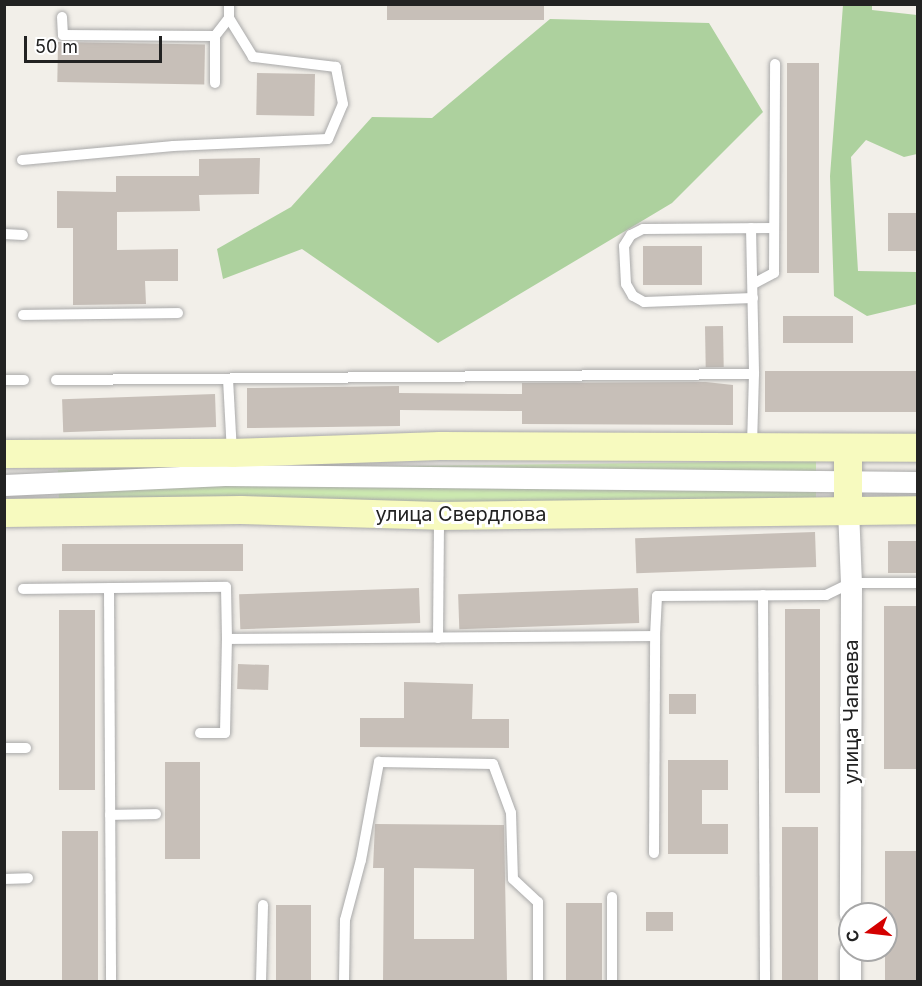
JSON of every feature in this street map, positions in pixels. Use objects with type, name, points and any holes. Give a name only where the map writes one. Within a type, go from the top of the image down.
[{"type":"street","points":[[4,454],[232,453],[440,446],[918,448]]},
{"type":"street","points":[[847,496],[848,449]]},
{"type":"street","points":[[4,485],[284,475],[847,496],[918,482]]},
{"type":"street","name":"улица Свердлова","points":[[4,513],[241,510],[439,516],[847,496],[918,510]]},
{"type":"street","name":"улица Чапаева","points":[[847,496],[851,583],[850,902]]},
{"type":"street","points":[[850,962],[850,981]]},
{"type":"lane","points":[[22,160],[173,146],[328,139],[343,104],[336,67],[253,57],[229,18],[229,4]]},
{"type":"lane","points":[[62,17],[63,35],[215,36]]},
{"type":"lane","points":[[214,83],[215,36],[229,18]]},
{"type":"lane","points":[[753,284],[774,273],[775,64]]},
{"type":"lane","points":[[751,228],[754,374],[752,448]]},
{"type":"lane","points":[[753,298],[644,302],[633,296],[626,284],[624,246],[631,235],[643,229],[774,228]]},
{"type":"lane","points":[[4,234],[23,235]]},
{"type":"lane","points":[[23,315],[178,313]]},
{"type":"lane","points":[[56,380],[754,374]]},
{"type":"lane","points":[[228,379],[232,453]]},
{"type":"lane","points":[[4,380],[24,380]]},
{"type":"lane","points":[[438,638],[439,516]]},
{"type":"lane","points":[[654,853],[657,596],[826,595],[851,583],[918,583]]},
{"type":"lane","points":[[23,589],[226,587],[225,733],[200,733]]},
{"type":"lane","points":[[109,588],[111,981]]},
{"type":"lane","points":[[763,595],[765,981]]},
{"type":"lane","points":[[226,639],[655,636]]},
{"type":"lane","points":[[4,748],[26,748]]},
{"type":"lane","points":[[344,981],[345,920],[362,860],[379,762],[493,764],[511,813],[513,879],[538,902],[538,981]]},
{"type":"lane","points":[[110,815],[156,814]]},
{"type":"lane","points":[[4,879],[28,878]]},
{"type":"lane","points":[[612,897],[612,981]]},
{"type":"lane","points":[[261,981],[263,904]]},
{"type":"green space","points":[[843,5],[872,5],[872,10],[917,15],[917,154],[904,157],[866,140],[851,157],[858,271],[917,272],[917,304],[867,316],[834,296],[830,176]]},
{"type":"green space","points":[[550,19],[709,23],[763,112],[672,203],[438,343],[302,249],[223,279],[217,249],[291,207],[372,117],[432,118]]},
{"type":"green space","points":[[816,461],[816,505],[59,502],[58,470]]},
{"type":"building","points":[[387,4],[544,4],[544,20],[387,20]]},
{"type":"building","points":[[58,42],[205,45],[204,85],[57,82]]},
{"type":"building","points":[[787,63],[819,63],[819,273],[787,273]]},
{"type":"building","points":[[257,73],[315,74],[314,116],[256,115]]},
{"type":"building","points":[[260,158],[259,194],[199,195],[200,211],[117,212],[117,250],[178,249],[178,281],[145,281],[146,304],[73,305],[73,228],[57,228],[57,191],[116,192],[116,176],[199,176],[199,159]]},
{"type":"building","points":[[888,213],[918,213],[918,251],[888,251]]},
{"type":"building","points":[[643,246],[702,246],[702,285],[643,285]]},
{"type":"building","points":[[783,316],[853,316],[853,343],[783,343]]},
{"type":"building","points":[[705,326],[723,326],[724,367],[706,367]]},
{"type":"building","points":[[765,371],[918,371],[918,412],[765,412]]},
{"type":"building","points":[[706,382],[733,385],[733,425],[522,424],[522,411],[400,410],[400,426],[247,428],[247,388],[399,386],[399,393],[522,394],[522,383]]},
{"type":"building","points":[[215,394],[216,427],[63,432],[62,399]]},
{"type":"building","points":[[815,532],[816,567],[636,573],[635,538]]},
{"type":"building","points":[[888,541],[918,541],[918,573],[888,573]]},
{"type":"building","points":[[62,544],[243,544],[243,571],[62,571]]},
{"type":"building","points":[[419,588],[420,623],[240,629],[239,594]]},
{"type":"building","points":[[638,588],[639,623],[459,629],[458,594]]},
{"type":"building","points":[[884,606],[918,606],[918,769],[884,769]]},
{"type":"building","points":[[785,609],[820,609],[820,793],[785,793]]},
{"type":"building","points":[[59,610],[95,610],[95,790],[59,790]]},
{"type":"building","points":[[238,664],[269,665],[268,690],[237,689]]},
{"type":"building","points":[[404,682],[473,684],[472,719],[509,719],[509,748],[360,747],[360,718],[404,718]]},
{"type":"building","points":[[669,694],[696,694],[696,714],[669,714]]},
{"type":"building","points":[[668,760],[728,760],[728,790],[702,790],[702,824],[728,824],[728,854],[668,854]]},
{"type":"building","points":[[165,762],[200,762],[200,859],[165,859]]},
{"type":"building","points":[[375,824],[504,825],[507,981],[383,981],[384,868],[373,868]],"holes":[[[414,868],[474,869],[474,939],[414,939]]]},
{"type":"building","points":[[782,827],[818,827],[818,981],[782,981]]},
{"type":"building","points":[[62,831],[98,831],[98,981],[62,981]]},
{"type":"building","points":[[885,851],[918,851],[918,981],[885,981],[885,962],[898,962],[898,902],[885,902]]},
{"type":"building","points":[[566,903],[602,903],[602,981],[566,981]]},
{"type":"building","points":[[276,905],[311,905],[311,981],[276,981]]},
{"type":"building","points":[[646,912],[673,912],[673,931],[646,931]]}]
